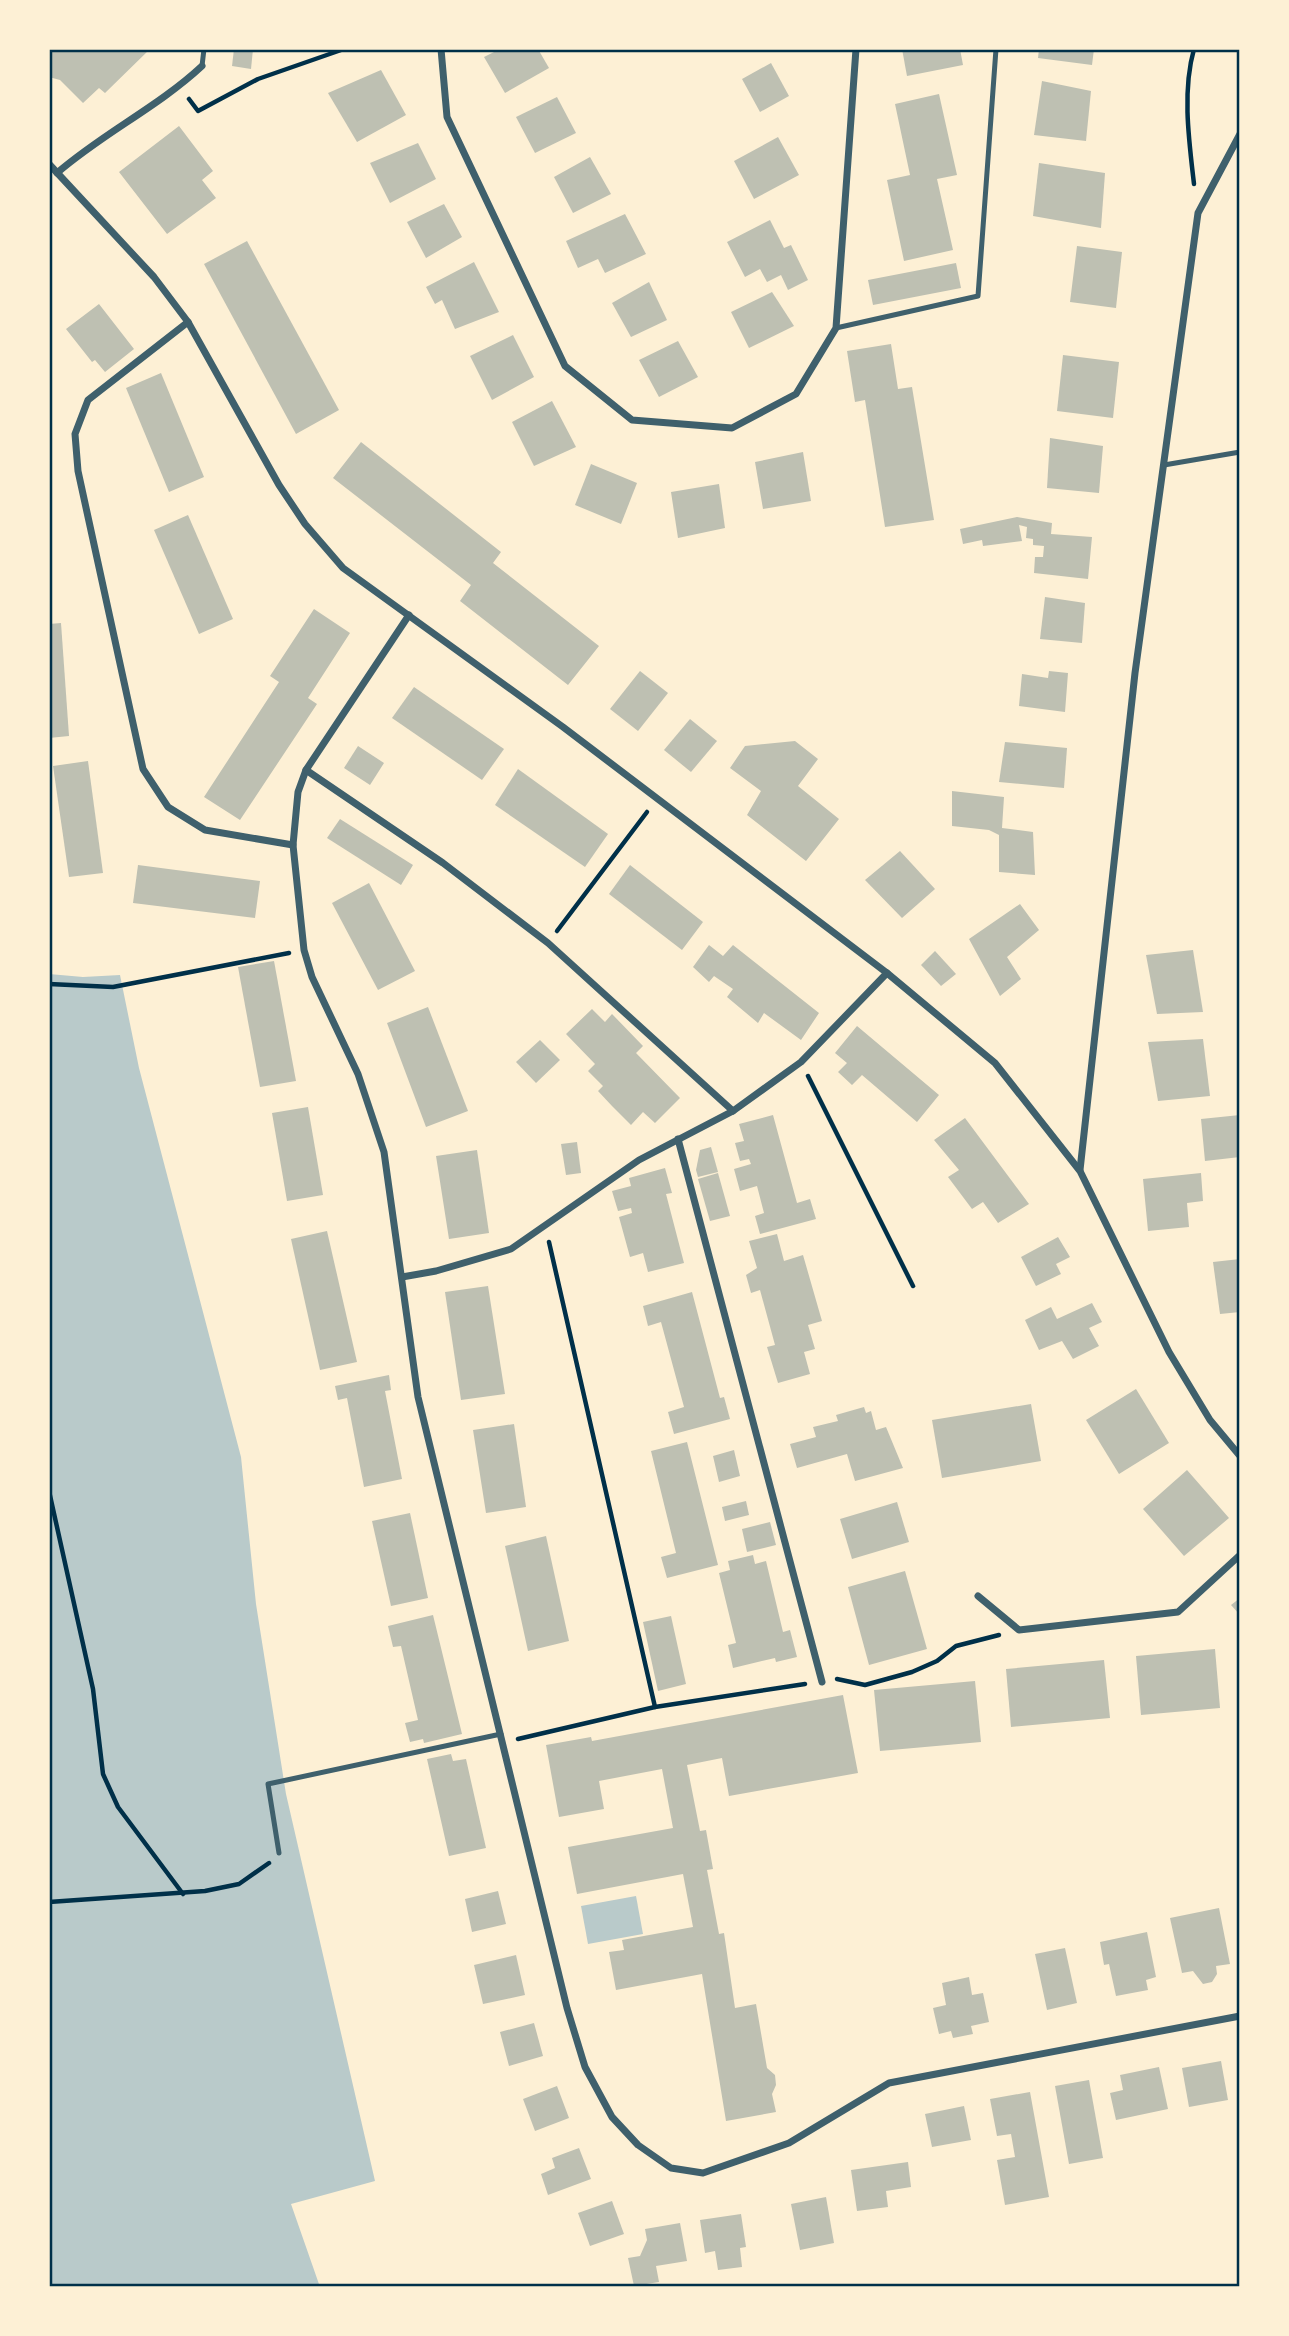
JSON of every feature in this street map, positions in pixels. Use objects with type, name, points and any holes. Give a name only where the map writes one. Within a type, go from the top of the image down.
[{"type":"street","points":[[440,49],[447,117],[565,366],[632,420],[733,428],[796,394],[836,328],[856,49]]},
{"type":"street","points":[[57,173],[90,144],[180,86],[202,66]]},
{"type":"street","points":[[1080,1171],[1135,673],[1198,213],[1240,134]]},
{"type":"street","points":[[49,164],[155,277],[188,321],[279,485],[305,524],[343,568],[657,799],[887,973],[995,1063],[1080,1171],[1168,1352],[1210,1420],[1240,1456]]},
{"type":"street","points":[[188,321],[88,400],[75,433],[78,471],[143,769],[168,807],[205,830],[293,845]]},
{"type":"street","points":[[409,615],[306,770],[298,792],[293,845],[304,950],[313,977],[358,1074],[384,1152],[418,1397],[567,2008],[585,2067],[612,2117],[638,2145],[670,2168],[703,2173],[789,2144],[889,2083],[1240,2016]]},
{"type":"street","points":[[306,770],[443,863],[548,943],[733,1111]]},
{"type":"street","points":[[402,1277],[436,1271],[511,1249],[639,1160],[733,1111],[801,1062],[887,973]]},
{"type":"street","points":[[678,1139],[822,1682]]},
{"type":"street","points":[[978,1596],[1018,1630],[1178,1612],[1240,1555]]},
{"type":"lane","points":[[202,66],[204,49]]},
{"type":"lane","points":[[836,328],[978,296],[996,49]]},
{"type":"lane","points":[[1164,465],[1240,452]]},
{"type":"lane","points":[[279,1853],[268,1784],[502,1738]]},
{"type":"path","points":[[180,86],[198,111],[258,79],[344,49]]},
{"type":"path","points":[[1194,49],[1189,65],[1189,141],[1198,213]]},
{"type":"path","points":[[548,943],[657,799]]},
{"type":"path","points":[[49,984],[113,986],[304,950]]},
{"type":"path","points":[[801,1062],[913,1286]]},
{"type":"path","points":[[545,1224],[655,1707]]},
{"type":"path","points":[[49,1491],[93,1689],[103,1774],[118,1807],[183,1894]]},
{"type":"path","points":[[502,1738],[655,1707],[838,1679],[865,1685],[912,1672],[937,1661],[956,1646],[1018,1630]]},
{"type":"path","points":[[49,1902],[183,1894],[239,1884],[262,1869],[279,1853]]},
{"type":"shaded area","points":[[49,974],[83,977],[120,975],[139,1068],[241,1457],[256,1604],[286,1794],[375,2181],[291,2204],[320,2287],[49,2287]]},
{"type":"shaded area","points":[[636,1896],[643,1934],[588,1944],[581,1906]]},
{"type":"building","points":[[49,49],[150,49],[105,93],[99,88],[83,103],[60,80],[49,77]]},
{"type":"building","points":[[234,49],[253,49],[251,69],[232,66]]},
{"type":"building","points":[[500,49],[538,49],[549,68],[505,93],[484,57]]},
{"type":"building","points":[[902,49],[960,49],[963,65],[907,76]]},
{"type":"building","points":[[1039,49],[1094,49],[1092,65],[1038,58]]},
{"type":"building","points":[[771,63],[789,96],[760,112],[742,79]]},
{"type":"building","points":[[381,70],[406,115],[357,142],[328,93]]},
{"type":"building","points":[[1042,81],[1091,91],[1086,141],[1034,135]]},
{"type":"building","points":[[939,94],[957,175],[937,179],[953,250],[904,261],[887,180],[910,175],[895,104]]},
{"type":"building","points":[[557,97],[576,133],[535,153],[516,117]]},
{"type":"building","points":[[179,126],[213,171],[202,180],[216,198],[167,234],[119,172]]},
{"type":"building","points":[[778,137],[799,175],[754,199],[734,161]]},
{"type":"building","points":[[418,143],[436,179],[390,203],[370,163]]},
{"type":"building","points":[[590,157],[611,194],[573,213],[554,177]]},
{"type":"building","points":[[1039,163],[1105,173],[1101,228],[1033,216]]},
{"type":"building","points":[[444,204],[462,237],[426,258],[407,222]]},
{"type":"building","points":[[625,214],[646,254],[605,273],[598,259],[578,268],[566,241]]},
{"type":"building","points":[[770,220],[784,248],[791,245],[808,280],[788,290],[781,275],[767,282],[760,269],[745,277],[727,242]]},
{"type":"building","points":[[247,241],[339,410],[296,434],[204,264]]},
{"type":"building","points":[[1077,246],[1122,252],[1116,308],[1070,302]]},
{"type":"building","points":[[474,262],[499,312],[455,329],[442,300],[435,304],[426,287]]},
{"type":"building","points":[[956,263],[961,288],[873,305],[868,280]]},
{"type":"building","points":[[649,282],[667,320],[631,337],[612,303]]},
{"type":"building","points":[[772,292],[794,326],[749,348],[731,312]]},
{"type":"building","points":[[99,304],[134,349],[105,372],[95,360],[92,362],[66,329]]},
{"type":"building","points":[[513,335],[534,377],[492,400],[470,356]]},
{"type":"building","points":[[678,341],[698,377],[659,397],[639,360]]},
{"type":"building","points":[[891,344],[898,389],[912,387],[934,520],[885,527],[865,400],[855,402],[847,351]]},
{"type":"building","points":[[1063,355],[1119,362],[1113,418],[1057,411]]},
{"type":"building","points":[[161,373],[204,477],[169,492],[126,388]]},
{"type":"building","points":[[552,401],[576,447],[534,466],[512,422]]},
{"type":"building","points":[[1050,438],[1103,446],[1099,493],[1047,488]]},
{"type":"building","points":[[361,442],[501,552],[493,563],[599,646],[568,685],[460,601],[471,585],[333,478]]},
{"type":"building","points":[[803,452],[811,501],[763,509],[755,462]]},
{"type":"building","points":[[591,464],[637,483],[621,524],[575,505]]},
{"type":"building","points":[[719,484],[725,528],[678,538],[671,492]]},
{"type":"building","points":[[188,515],[233,619],[199,634],[154,530]]},
{"type":"building","points":[[1017,517],[1052,523],[1051,534],[1092,537],[1088,579],[1034,573],[1035,557],[1043,557],[1044,546],[1033,545],[1033,539],[1026,538],[1027,527],[1019,525],[1022,541],[983,546],[982,540],[963,544],[960,529]]},
{"type":"building","points":[[1045,597],[1085,603],[1082,643],[1040,639]]},
{"type":"building","points":[[314,609],[350,633],[308,698],[317,704],[240,820],[204,797],[279,682],[270,676]]},
{"type":"building","points":[[61,623],[69,736],[49,738],[49,624]]},
{"type":"building","points":[[640,671],[668,693],[638,731],[610,709]]},
{"type":"building","points":[[1049,671],[1068,673],[1065,712],[1019,706],[1022,674],[1048,678]]},
{"type":"building","points":[[414,687],[504,749],[482,780],[392,718]]},
{"type":"building","points":[[690,719],[717,741],[691,772],[664,750]]},
{"type":"building","points":[[795,741],[818,759],[798,786],[839,819],[806,861],[747,815],[761,791],[730,768],[745,746]]},
{"type":"building","points":[[1005,742],[1067,748],[1064,788],[999,782]]},
{"type":"building","points":[[358,746],[384,763],[370,785],[344,768]]},
{"type":"building","points":[[88,761],[103,873],[69,877],[53,766]]},
{"type":"building","points":[[518,769],[608,834],[585,867],[495,805]]},
{"type":"building","points":[[952,791],[1004,797],[1002,828],[1033,832],[1035,875],[999,872],[999,835],[989,830],[952,826]]},
{"type":"building","points":[[340,819],[413,865],[401,885],[327,838]]},
{"type":"building","points":[[900,851],[935,889],[902,918],[865,880]]},
{"type":"building","points":[[138,865],[260,881],[255,918],[133,903]]},
{"type":"building","points":[[630,865],[703,922],[682,950],[609,894]]},
{"type":"building","points":[[369,883],[415,971],[378,990],[332,903]]},
{"type":"building","points":[[1020,904],[1039,930],[1007,957],[1021,979],[1000,996],[969,939]]},
{"type":"building","points":[[709,945],[723,956],[733,945],[819,1013],[801,1040],[764,1013],[758,1023],[727,997],[733,989],[714,976],[709,982],[693,967]]},
{"type":"building","points":[[1193,950],[1203,1012],[1157,1014],[1146,955]]},
{"type":"building","points":[[935,951],[956,974],[941,986],[921,965]]},
{"type":"building","points":[[274,961],[296,1081],[260,1087],[238,967]]},
{"type":"building","points":[[428,1007],[468,1111],[426,1127],[387,1023]]},
{"type":"building","points":[[592,1009],[605,1022],[612,1014],[643,1046],[636,1053],[680,1098],[655,1123],[643,1112],[631,1125],[598,1091],[603,1086],[588,1071],[595,1064],[566,1034]]},
{"type":"building","points":[[857,1026],[939,1095],[917,1122],[862,1075],[852,1085],[838,1072],[847,1063],[835,1053]]},
{"type":"building","points":[[1203,1039],[1210,1096],[1158,1101],[1148,1042]]},
{"type":"building","points":[[540,1040],[560,1060],[536,1083],[516,1062]]},
{"type":"building","points":[[308,1107],[323,1195],[287,1201],[272,1113]]},
{"type":"building","points":[[773,1115],[797,1203],[810,1199],[816,1219],[760,1234],[755,1216],[764,1213],[757,1186],[740,1191],[734,1169],[751,1164],[749,1159],[740,1161],[735,1143],[744,1141],[739,1124]]},
{"type":"building","points":[[1240,1115],[1240,1157],[1205,1161],[1201,1119]]},
{"type":"building","points":[[965,1118],[1029,1204],[998,1223],[983,1202],[972,1209],[948,1177],[959,1170],[934,1140]]},
{"type":"building","points":[[577,1142],[581,1173],[566,1175],[561,1144]]},
{"type":"building","points":[[711,1147],[718,1172],[698,1177],[696,1170],[700,1150]]},
{"type":"building","points":[[477,1150],[489,1233],[449,1239],[436,1156]]},
{"type":"building","points":[[665,1168],[672,1193],[666,1194],[684,1263],[648,1272],[643,1253],[630,1257],[619,1217],[632,1213],[631,1208],[618,1211],[612,1191],[631,1186],[629,1178]]},
{"type":"building","points":[[718,1173],[730,1216],[710,1221],[698,1179]]},
{"type":"building","points":[[1201,1173],[1203,1201],[1187,1203],[1189,1227],[1148,1231],[1143,1179]]},
{"type":"building","points":[[327,1231],[357,1362],[320,1370],[291,1239]]},
{"type":"building","points":[[777,1234],[784,1261],[803,1255],[822,1321],[808,1325],[815,1349],[804,1352],[810,1374],[778,1383],[767,1347],[775,1345],[760,1290],[751,1293],[746,1275],[757,1268],[749,1241]]},
{"type":"building","points":[[1058,1237],[1070,1257],[1056,1264],[1061,1274],[1036,1286],[1021,1257]]},
{"type":"building","points":[[1240,1259],[1240,1312],[1220,1314],[1213,1262]]},
{"type":"building","points":[[488,1286],[505,1394],[461,1400],[445,1292]]},
{"type":"building","points":[[692,1292],[720,1398],[724,1397],[730,1419],[674,1434],[668,1412],[684,1407],[661,1322],[648,1326],[643,1306]]},
{"type":"building","points":[[1092,1303],[1102,1322],[1089,1328],[1099,1346],[1073,1359],[1062,1341],[1039,1350],[1025,1320],[1051,1307],[1057,1319]]},
{"type":"building","points":[[389,1375],[391,1390],[385,1391],[402,1479],[364,1487],[347,1398],[338,1400],[335,1386]]},
{"type":"building","points":[[1136,1389],[1169,1443],[1119,1474],[1086,1420]]},
{"type":"building","points":[[1031,1404],[1041,1461],[942,1478],[932,1420]]},
{"type":"building","points":[[864,1407],[866,1413],[871,1411],[876,1430],[886,1427],[903,1468],[855,1481],[847,1454],[797,1468],[790,1444],[816,1437],[813,1427],[838,1421],[836,1415]]},
{"type":"building","points":[[514,1424],[526,1507],[486,1513],[473,1430]]},
{"type":"building","points":[[687,1442],[718,1565],[667,1578],[661,1557],[676,1553],[651,1451]]},
{"type":"building","points":[[734,1450],[740,1476],[719,1482],[713,1456]]},
{"type":"building","points":[[1187,1470],[1229,1518],[1184,1556],[1143,1509]]},
{"type":"building","points":[[746,1501],[749,1515],[725,1521],[722,1507]]},
{"type":"building","points":[[897,1502],[909,1542],[852,1559],[840,1519]]},
{"type":"building","points":[[410,1513],[428,1598],[391,1606],[372,1521]]},
{"type":"building","points":[[770,1522],[776,1545],[747,1552],[742,1529]]},
{"type":"building","points":[[546,1536],[569,1641],[528,1651],[505,1546]]},
{"type":"building","points":[[753,1555],[755,1564],[766,1561],[783,1632],[790,1630],[797,1657],[776,1662],[775,1658],[733,1668],[728,1645],[736,1643],[719,1573],[730,1570],[728,1561]]},
{"type":"building","points":[[905,1571],[927,1649],[869,1665],[848,1587]]},
{"type":"building","points":[[1240,1598],[1240,1615],[1231,1605]]},
{"type":"building","points":[[433,1615],[462,1734],[424,1743],[423,1739],[410,1742],[405,1723],[418,1720],[401,1646],[393,1647],[388,1626]]},
{"type":"building","points":[[671,1616],[686,1684],[658,1691],[643,1622]]},
{"type":"building","points":[[1215,1649],[1220,1708],[1141,1715],[1136,1656]]},
{"type":"building","points":[[1104,1660],[1110,1718],[1011,1727],[1006,1669]]},
{"type":"building","points":[[975,1681],[981,1742],[880,1751],[874,1690]]},
{"type":"building","points":[[843,1695],[858,1773],[729,1796],[722,1758],[687,1765],[700,1831],[706,1830],[713,1869],[707,1870],[719,1934],[724,1933],[735,2008],[756,2004],[767,2068],[775,2075],[776,2085],[772,2094],[776,2112],[726,2121],[702,1974],[616,1990],[609,1952],[624,1950],[622,1940],[693,1927],[683,1874],[577,1894],[568,1847],[673,1828],[662,1769],[599,1781],[604,1809],[559,1817],[546,1745],[591,1737],[592,1741]]},
{"type":"building","points":[[451,1754],[453,1761],[466,1759],[486,1848],[449,1856],[427,1759]]},
{"type":"building","points":[[498,1891],[506,1924],[472,1932],[465,1899]]},
{"type":"building","points":[[1219,1908],[1230,1964],[1216,1966],[1217,1974],[1212,1982],[1203,1984],[1193,1971],[1182,1973],[1170,1918]]},
{"type":"building","points":[[1147,1932],[1156,1977],[1146,1980],[1148,1990],[1116,1996],[1109,1964],[1104,1965],[1100,1942]]},
{"type":"building","points":[[1065,1948],[1077,2003],[1047,2010],[1035,1954]]},
{"type":"building","points":[[516,1955],[525,1995],[483,2004],[474,1965]]},
{"type":"building","points":[[969,1977],[972,1995],[983,1993],[989,2022],[971,2026],[973,2034],[953,2038],[951,2031],[939,2034],[933,2008],[946,2005],[942,1983]]},
{"type":"building","points":[[534,2023],[543,2056],[509,2066],[500,2032]]},
{"type":"building","points":[[1221,2061],[1228,2100],[1189,2107],[1182,2068]]},
{"type":"building","points":[[1159,2067],[1168,2109],[1116,2120],[1110,2093],[1123,2090],[1120,2075]]},
{"type":"building","points":[[1089,2080],[1103,2158],[1069,2164],[1055,2086]]},
{"type":"building","points":[[557,2086],[569,2118],[535,2131],[523,2099]]},
{"type":"building","points":[[1030,2092],[1049,2197],[1005,2205],[997,2160],[1015,2157],[1011,2134],[997,2136],[990,2099]]},
{"type":"building","points":[[964,2106],[971,2140],[932,2147],[925,2114]]},
{"type":"building","points":[[579,2148],[591,2179],[548,2195],[541,2174],[555,2168],[552,2158]]},
{"type":"building","points":[[908,2162],[911,2187],[886,2191],[888,2207],[857,2211],[851,2170]]},
{"type":"building","points":[[826,2197],[834,2243],[800,2250],[791,2204]]},
{"type":"building","points":[[612,2201],[624,2234],[590,2246],[578,2213]]},
{"type":"building","points":[[741,2214],[746,2247],[740,2248],[742,2267],[718,2270],[715,2251],[705,2253],[700,2220]]},
{"type":"building","points":[[680,2223],[687,2261],[656,2266],[659,2282],[634,2286],[628,2258],[640,2256],[647,2240],[645,2229]]}]
